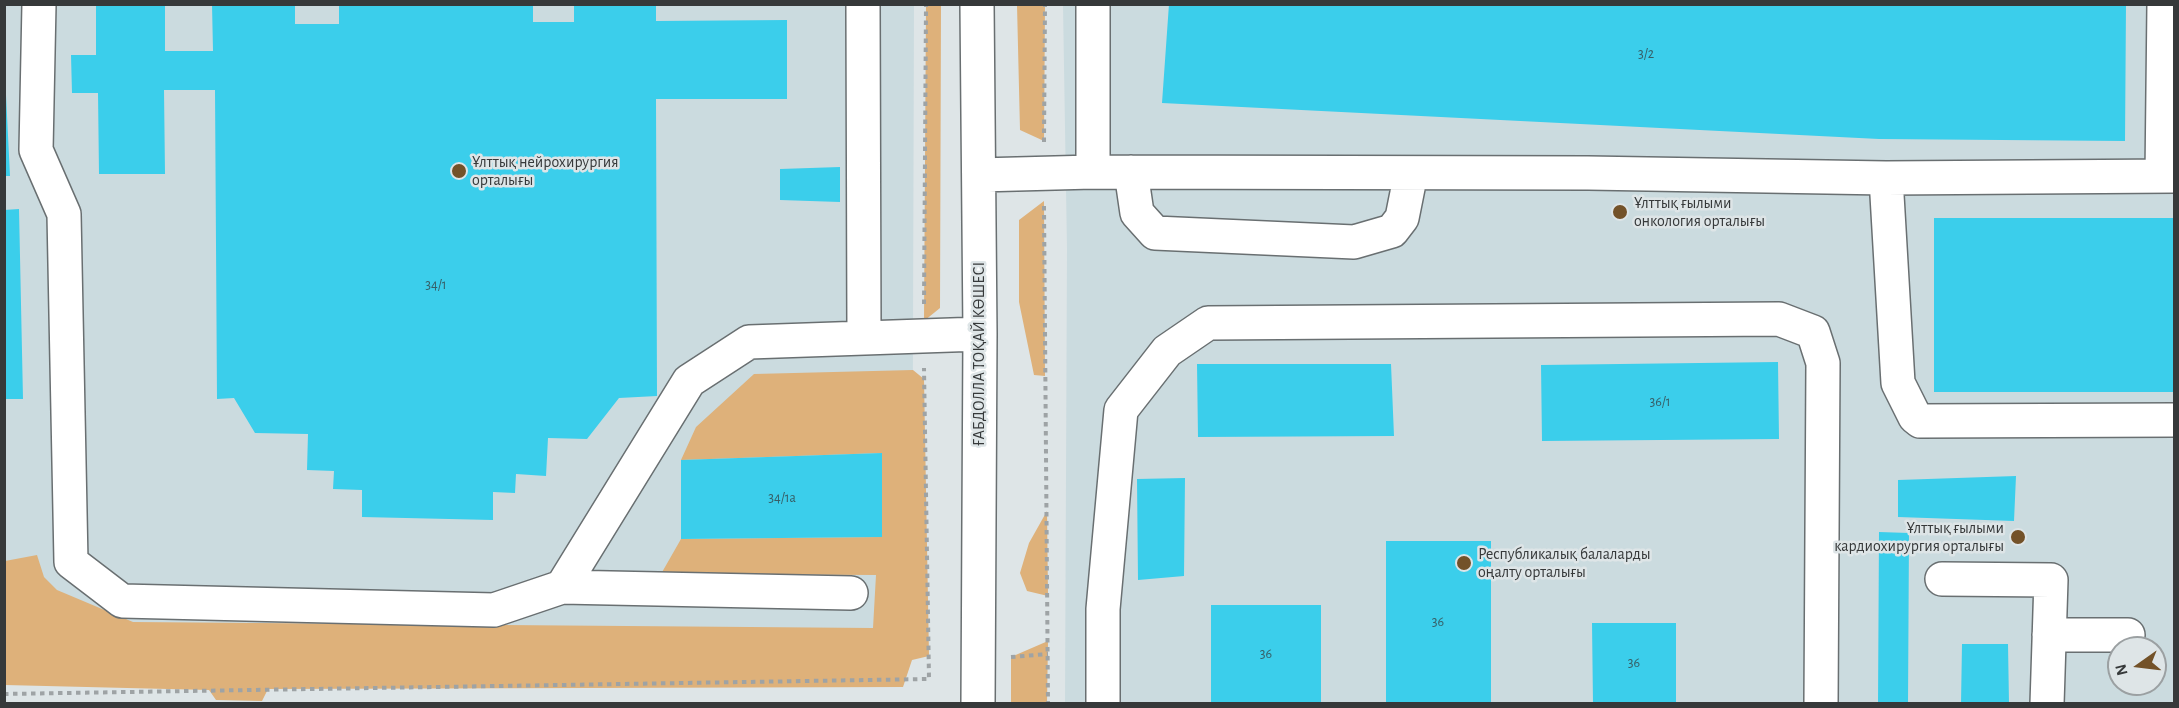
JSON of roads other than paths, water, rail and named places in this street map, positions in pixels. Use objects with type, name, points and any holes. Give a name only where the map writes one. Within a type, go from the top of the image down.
[{"type":"street","points":[[39,4],[36,150],[64,214],[71,562],[122,601],[494,610],[562,587],[851,593]]},
{"type":"street","points":[[863,4],[864,338]]},
{"type":"street","name":"ҒАБДОЛЛА ТОҚАЙ КӨШЕСІ","points":[[978,4],[980,334],[978,704]]},
{"type":"street","points":[[1093,4],[1093,172]]},
{"type":"street","points":[[979,176],[1093,172],[1588,173],[1886,178],[2168,176],[2164,4]]},
{"type":"street","points":[[1131,172],[1137,213],[1155,233],[1354,242],[1392,231],[1402,218],[1411,173]]},
{"type":"street","points":[[1886,178],[1898,383],[1915,417],[1920,421],[2175,420]]},
{"type":"street","points":[[1103,704],[1103,609],[1121,410],[1167,351],[1208,323],[1779,319],[1813,332],[1822,363],[1821,704]]},
{"type":"street","points":[[562,587],[689,381],[749,342],[980,334]]},
{"type":"street","points":[[1942,579],[2051,580],[2047,704]]},
{"type":"street","points":[[2049,635],[2128,635]]},
{"type":"place","name":"Ұлттық нейрохирургия орталығы","points":[[459,171]]},
{"type":"place","name":"Ұлттық ғылыми онкология орталығы","points":[[1620,212]]},
{"type":"place","name":"Ұлттық ғылыми кардиохирургия орталығы","points":[[2018,537]]},
{"type":"place","name":"Республикалық балаларды оңалту орталығы","points":[[1464,563]]}]
